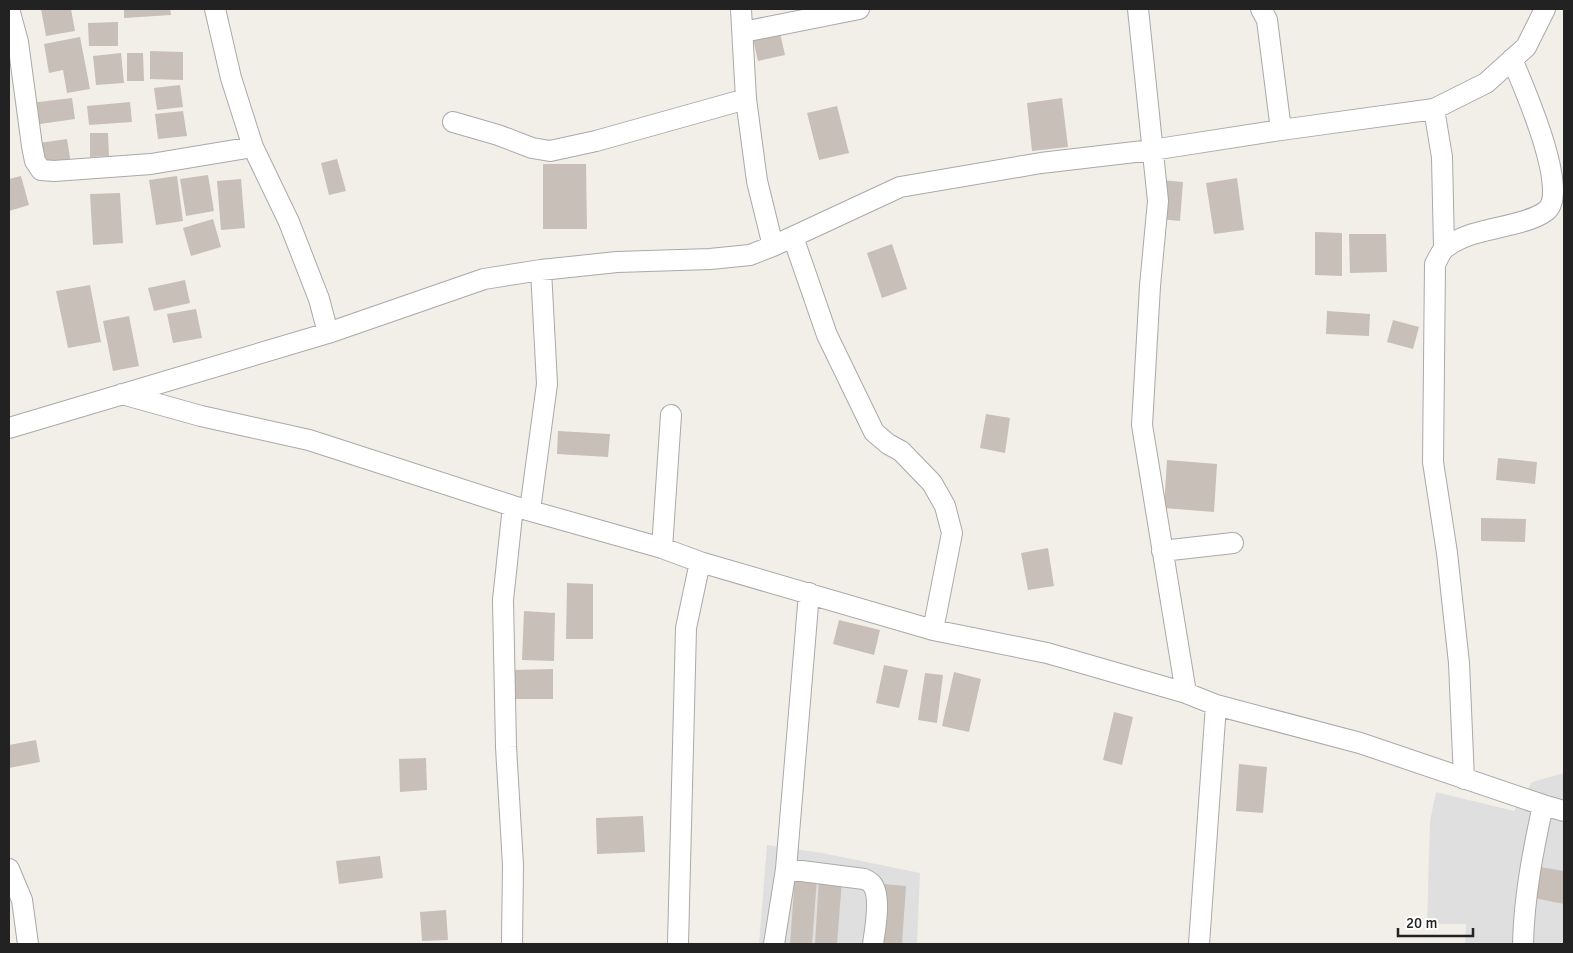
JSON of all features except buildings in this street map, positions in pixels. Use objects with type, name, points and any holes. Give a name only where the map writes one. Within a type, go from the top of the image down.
[{"type":"street","points":[[9,9],[18,42],[32,146],[35,161],[41,170],[62,171],[151,164],[253,148]]},
{"type":"street","points":[[215,9],[231,78],[253,148],[289,222],[319,299],[328,333]]},
{"type":"street","points":[[741,9],[746,99],[757,181],[773,246]]},
{"type":"street","points":[[743,32],[859,9]]},
{"type":"street","points":[[1138,9],[1158,201],[1142,425],[1186,693]]},
{"type":"street","points":[[1261,9],[1267,20],[1281,130]]},
{"type":"street","points":[[9,428],[328,333],[484,279],[541,270],[617,262],[710,259],[750,255],[900,187],[1041,163],[1152,150],[1434,109],[1486,83],[1526,47],[1545,9]]},
{"type":"street","points":[[1444,248],[1470,234],[1529,219],[1546,211],[1552,205],[1552,168],[1535,116],[1512,59]]},
{"type":"street","points":[[453,122],[532,148],[550,151],[596,141],[746,99]]},
{"type":"street","points":[[1434,109],[1442,157],[1444,248],[1435,264],[1433,462],[1448,553],[1459,663],[1464,779]]},
{"type":"street","points":[[793,237],[827,335],[874,432],[888,444],[901,451],[932,483],[945,506],[952,533],[932,630]]},
{"type":"street","points":[[512,944],[513,865],[506,747],[503,600],[547,384],[541,270]]},
{"type":"street","points":[[122,394],[201,416],[309,440],[521,508],[662,548],[700,562],[932,630],[1047,653],[1186,693],[1216,705],[1360,743],[1542,806],[1564,811]]},
{"type":"street","points":[[662,548],[671,415]]},
{"type":"street","points":[[1162,551],[1233,543]]},
{"type":"street","points":[[678,944],[686,628],[700,562]]},
{"type":"street","points":[[774,944],[786,869],[809,593]]},
{"type":"street","points":[[1199,944],[1216,705]]},
{"type":"street","points":[[1523,944],[1524,916],[1532,856],[1542,806]]},
{"type":"street","points":[[9,869],[22,900],[28,944]]},
{"type":"street","points":[[786,869],[864,879],[871,884],[876,893],[873,944]]},
{"type":"shaded area","points":[[1564,773],[1564,944],[1465,944],[1466,924],[1427,924],[1430,821],[1436,792],[1514,811],[1532,782]]},
{"type":"shaded area","points":[[767,845],[822,853],[920,873],[917,944],[759,944]]}]
